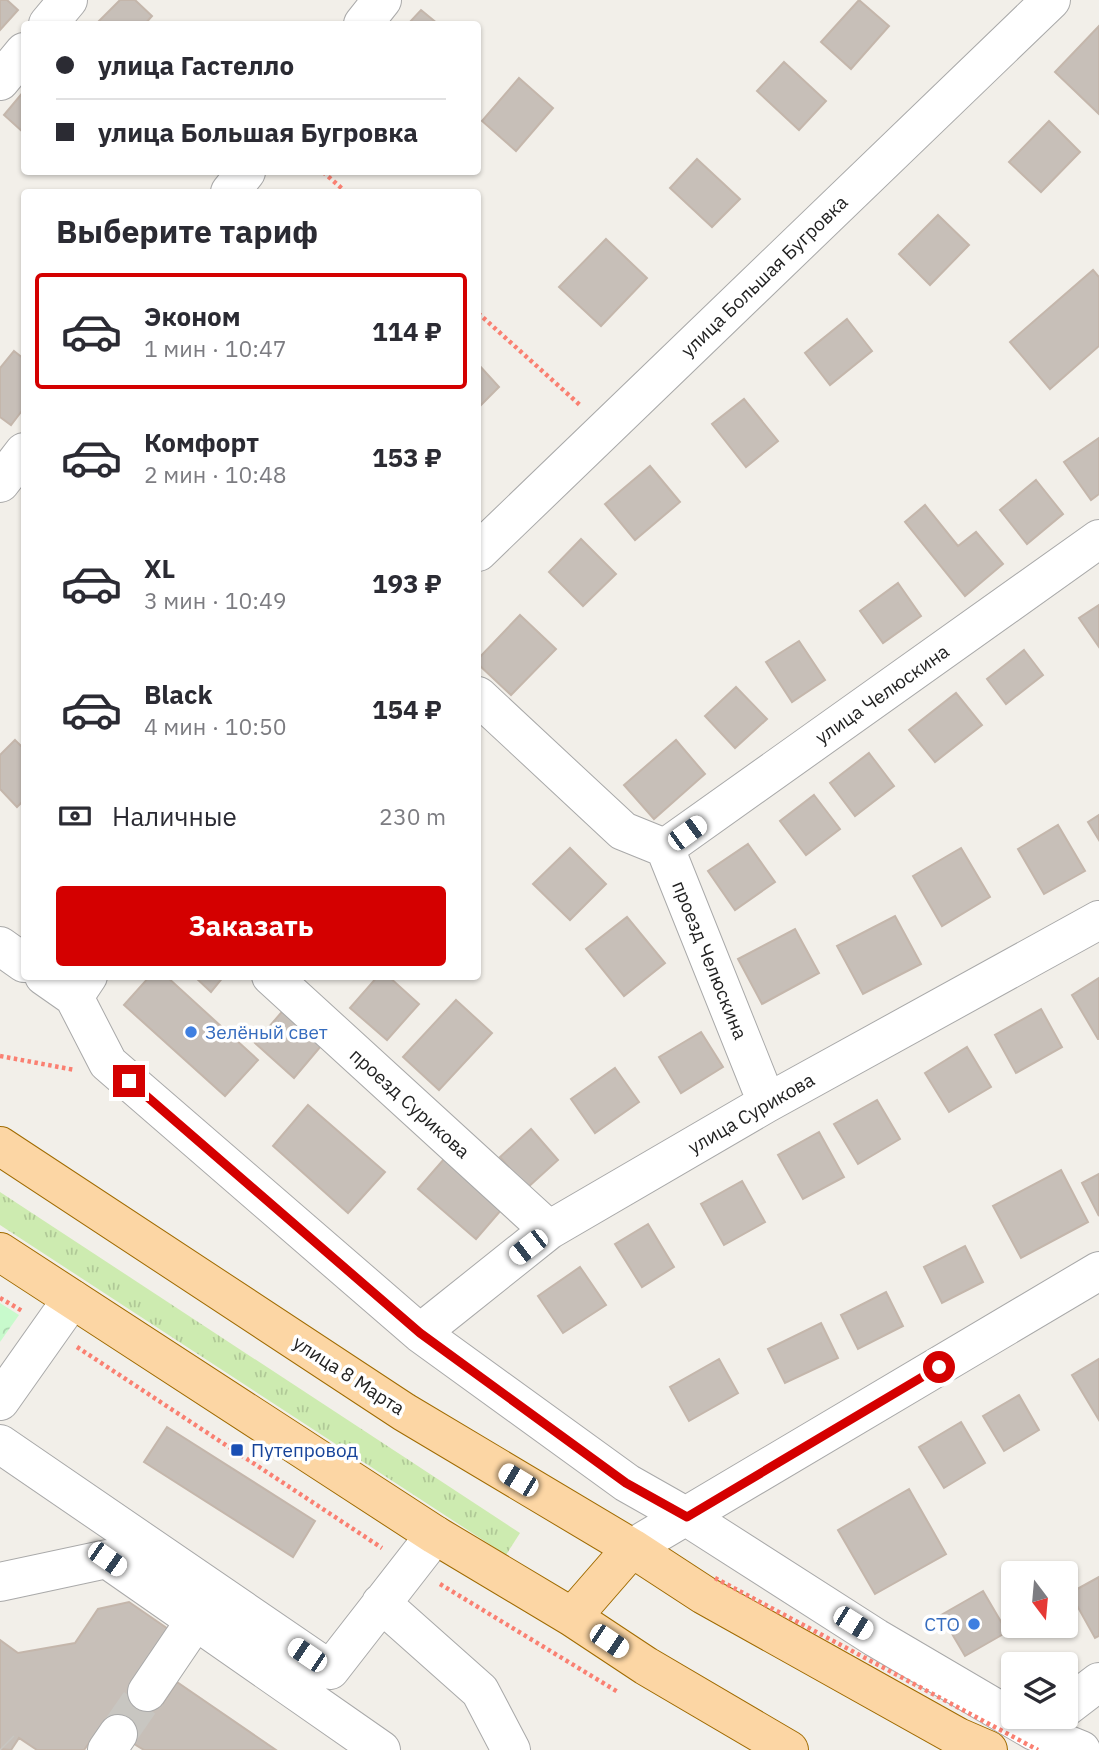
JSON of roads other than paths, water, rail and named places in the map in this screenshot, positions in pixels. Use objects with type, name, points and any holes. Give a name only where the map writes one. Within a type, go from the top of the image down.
[{"type":"main road","name":"улица 8 Марта","points":[[0,1146],[404,1412],[632,1548],[710,1587],[958,1737],[1021,1740]]},
{"type":"main road","points":[[0,1252],[62,1314],[572,1617],[646,1666],[789,1750]]},
{"type":"main road","points":[[572,1617],[632,1548]]},
{"type":"street","points":[[50,21],[68,0]]},
{"type":"street","points":[[365,21],[382,0]]},
{"type":"street","name":"улица Большая Бугровка","points":[[481,549],[1051,0]]},
{"type":"street","points":[[0,81],[21,56]]},
{"type":"street","points":[[232,189],[244,175]]},
{"type":"street","points":[[0,483],[21,456]]},
{"type":"street","name":"улица Челюскина","points":[[665,848],[1099,539]]},
{"type":"street","points":[[481,699],[623,831],[665,848]]},
{"type":"street","name":"проезд Челюскина","points":[[665,848],[767,1103]]},
{"type":"street","name":"улица Сурикова","points":[[420,1333],[549,1230],[767,1103],[1099,920]]},
{"type":"street","points":[[0,946],[21,961]]},
{"type":"street","name":"проезд Сурикова","points":[[275,980],[549,1230]]},
{"type":"street","points":[[68,983],[108,1063],[420,1333],[626,1483],[687,1517],[876,1638],[1021,1740],[1081,1750]]},
{"type":"street","points":[[632,1548],[1099,1271]]},
{"type":"street","points":[[0,1401],[62,1314]]},
{"type":"street","points":[[0,1444],[381,1750]]},
{"type":"street","points":[[0,1582],[107,1559],[330,1670],[435,1535]]},
{"type":"street","points":[[382,1603],[480,1691],[515,1747]]},
{"type":"street","points":[[147,1692],[205,1607]]},
{"type":"street","points":[[1078,1698],[1099,1682]]},
{"type":"tunnel","points":[[118,1734],[147,1692]]},
{"type":"place","name":"Зелёный свет","points":[[191,1032]]},
{"type":"place","name":"Путепровод","points":[[237,1450]]},
{"type":"place","name":"СТО","points":[[974,1624]]}]
